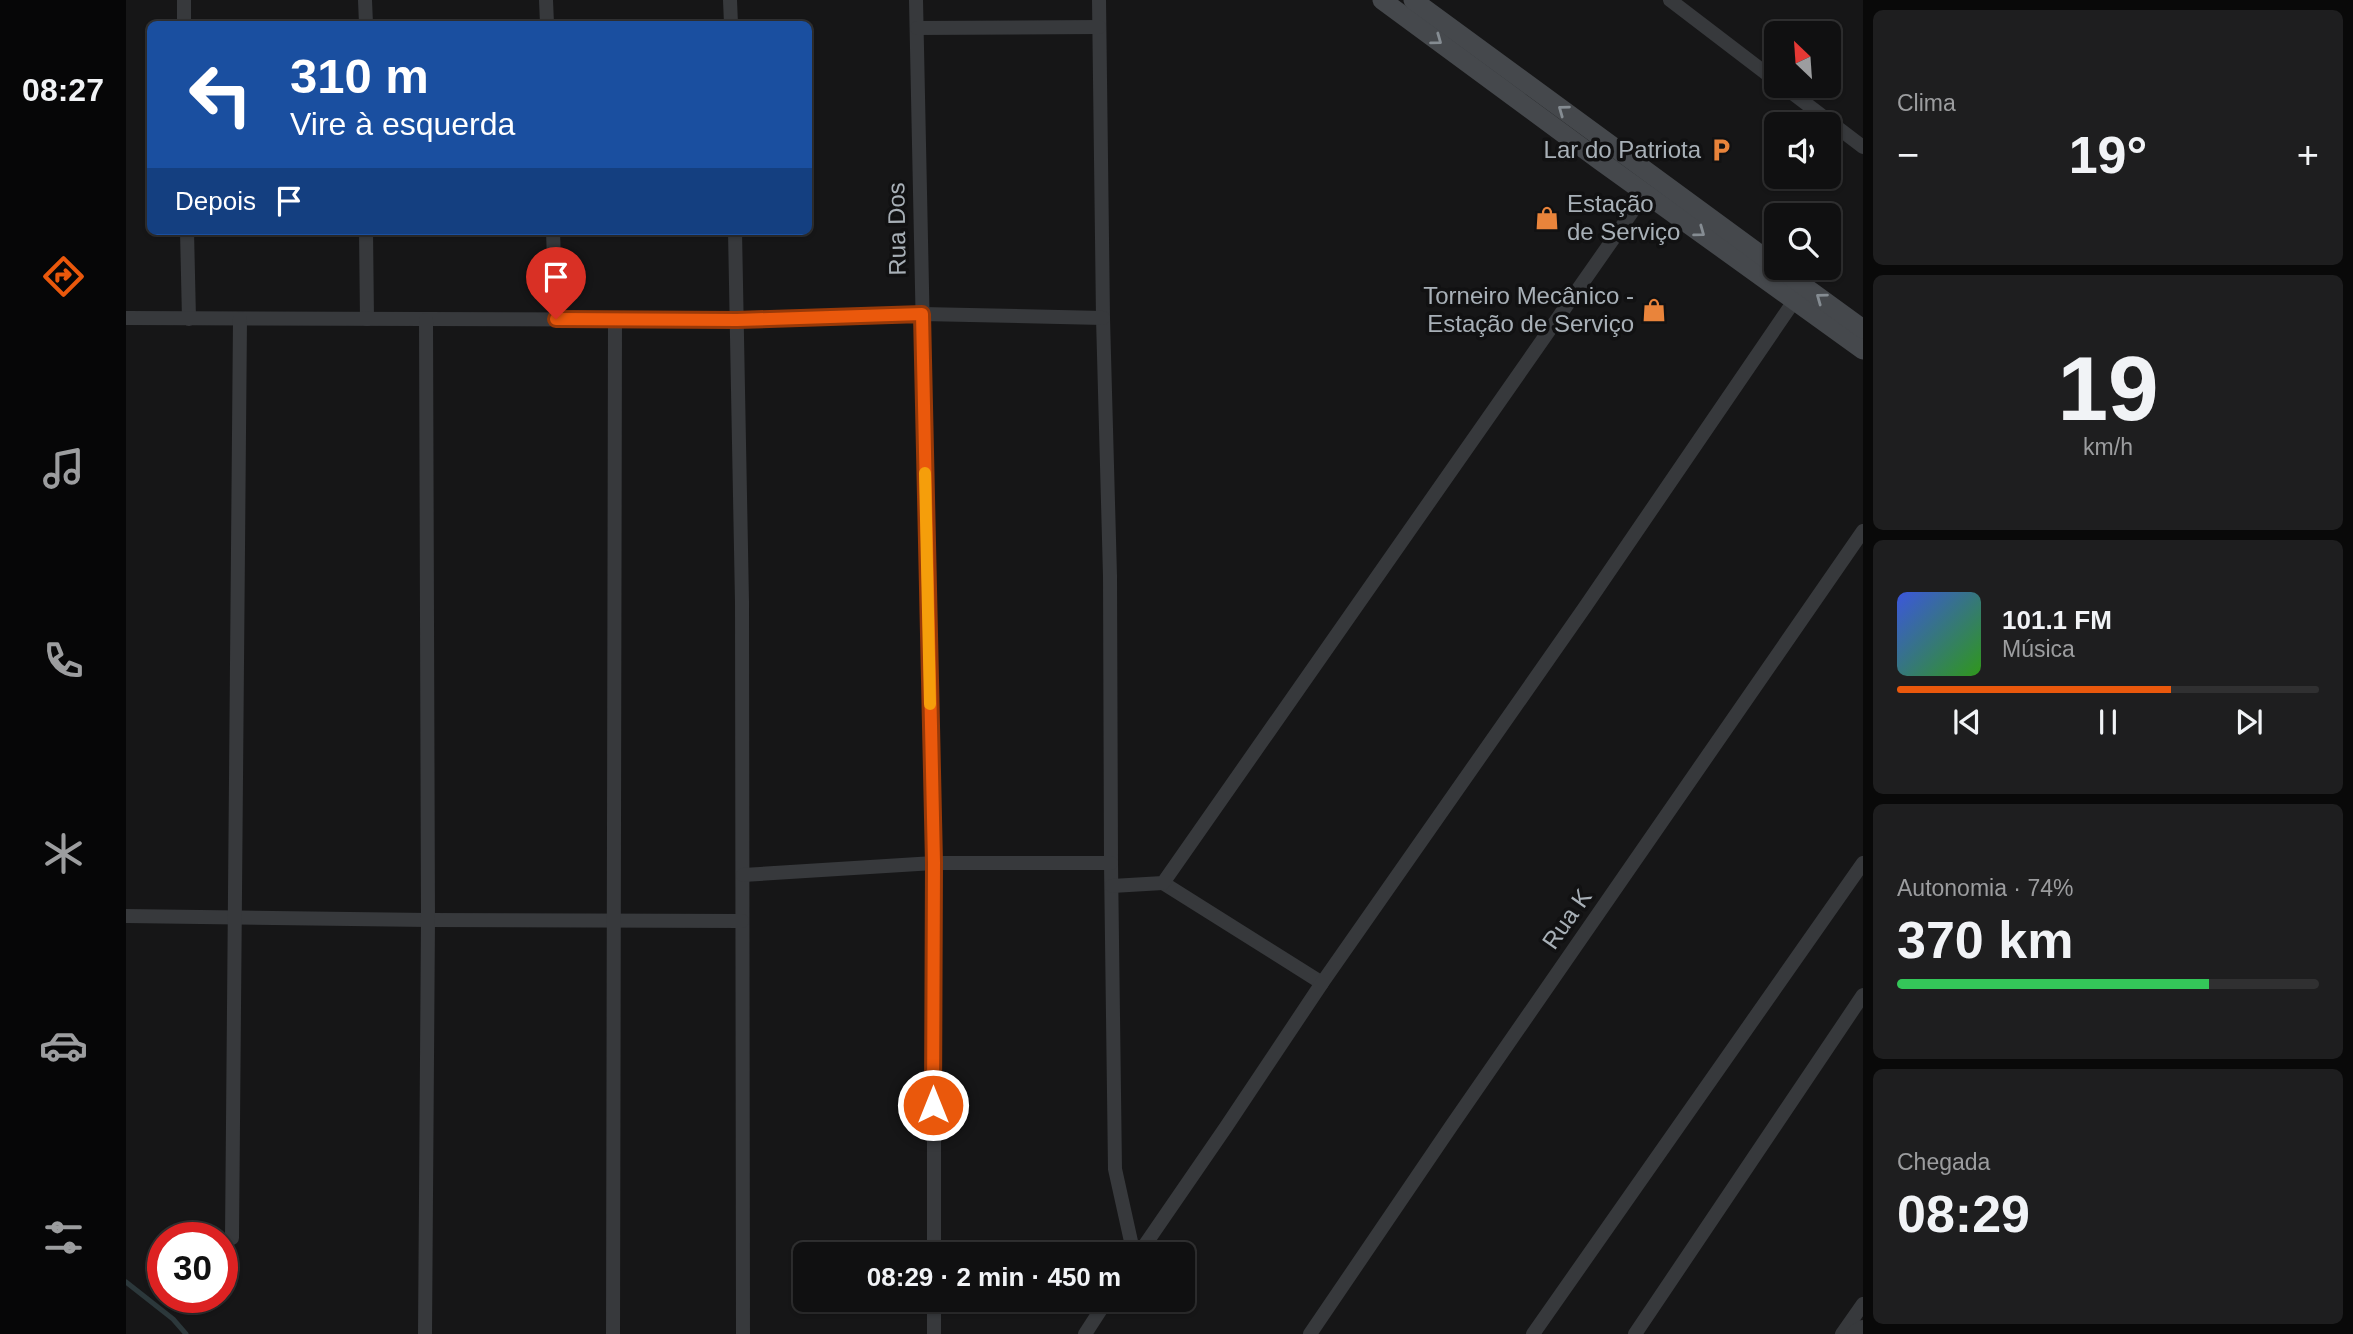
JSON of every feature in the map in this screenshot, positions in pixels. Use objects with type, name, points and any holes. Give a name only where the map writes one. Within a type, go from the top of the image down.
[{"type":"main road","points":[[1382,0],[1863,350]]},
{"type":"main road","points":[[1413,0],[1764,257]]},
{"type":"main road","points":[[1796,280],[1863,329]]},
{"type":"street","points":[[184,0],[184,21]]},
{"type":"street","points":[[365,0],[366,21]]},
{"type":"street","points":[[546,0],[547,21]]},
{"type":"street","points":[[730,0],[731,21]]},
{"type":"street","name":"Rua Dos","points":[[916,0],[934,863],[934,1242]]},
{"type":"street","points":[[1099,0],[1110,576],[1115,1169],[1133,1242]]},
{"type":"street","points":[[1670,0],[1764,72]]},
{"type":"street","points":[[917,29],[1099,27]]},
{"type":"street","points":[[1799,98],[1863,147]]},
{"type":"street","points":[[1163,883],[1646,192]]},
{"type":"street","points":[[187,235],[189,319]]},
{"type":"street","points":[[366,235],[367,320]]},
{"type":"street","points":[[553,235],[556,319]]},
{"type":"street","points":[[735,235],[743,615],[743,1334]]},
{"type":"street","points":[[1145,1242],[1794,301]]},
{"type":"street","points":[[126,318],[737,320],[922,314],[1103,318]]},
{"type":"street","points":[[232,1222],[240,319]]},
{"type":"street","points":[[425,1334],[428,920],[426,320]]},
{"type":"street","points":[[613,1334],[615,320]]},
{"type":"street","name":"Rua K","points":[[1310,1334],[1467,1102],[1863,531]]},
{"type":"street","points":[[743,875],[934,863],[1111,863]]},
{"type":"street","points":[[1533,1334],[1863,863]]},
{"type":"street","points":[[1112,886],[1163,883],[1322,983]]},
{"type":"street","points":[[126,916],[742,921]]},
{"type":"street","points":[[1635,1334],[1863,995]]},
{"type":"street","points":[[1842,1334],[1863,1304]]},
{"type":"street","points":[[934,1312],[934,1334]]},
{"type":"street","points":[[1085,1334],[1099,1312]]},
{"type":"street","points":[[1855,1334],[1863,1329]]},
{"type":"waterway","points":[[126,1282],[173,1319],[186,1334]]},
{"type":"slow traffic","points":[[925,473],[930,704]]},
{"type":"place","name":"Lar do Patriota","points":[[1721,150]]},
{"type":"place","name":"Estação de Serviço","points":[[1547,218]]},
{"type":"place","name":"Torneiro Mecânico - Estação de Serviço","points":[[1654,310]]},
{"type":"route","points":[[556,319],[737,320],[922,314],[934,863],[933,1105]]}]
